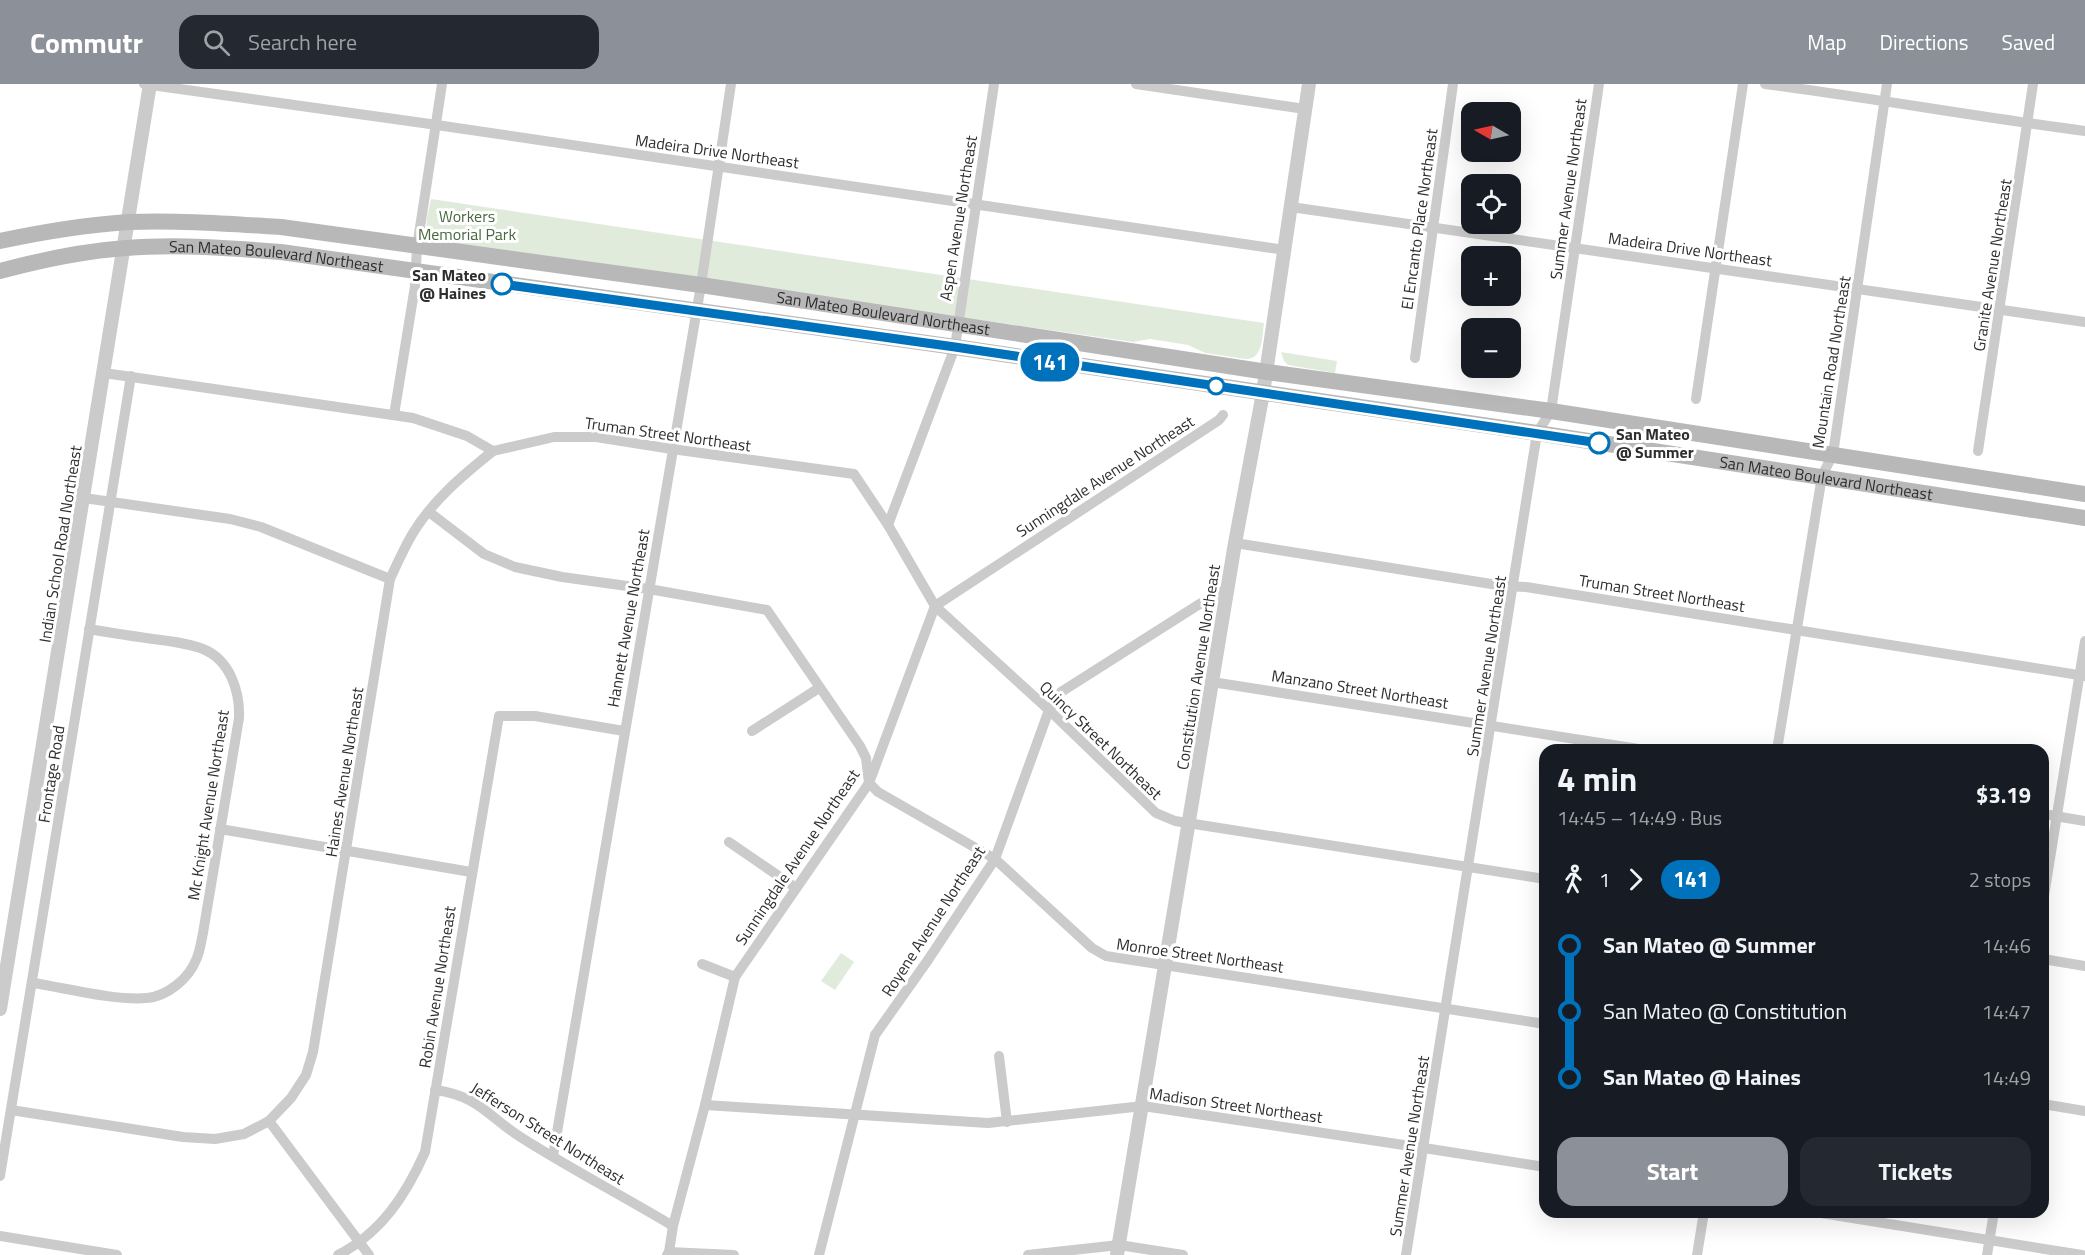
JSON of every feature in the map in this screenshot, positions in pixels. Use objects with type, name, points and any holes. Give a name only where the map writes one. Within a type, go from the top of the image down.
[{"type":"main road","name":"San Mateo Boulevard Northeast","points":[[0,241],[46,231],[129,222],[223,223],[281,227],[700,285],[1267,372],[1551,411],[2085,494]]},
{"type":"main road","name":"San Mateo Boulevard Northeast","points":[[0,271],[40,260],[125,248],[218,247],[281,252],[955,347],[1537,433],[2085,518]]},
{"type":"street","name":"Madeira Drive Northeast","points":[[148,84],[436,124],[1285,250]]},
{"type":"street","name":"Indian School Road Northeast","points":[[0,1009],[125,248],[148,84]]},
{"type":"street","points":[[394,415],[442,84]]},
{"type":"street","name":"Hannett Avenue Northeast","points":[[553,1156],[696,310],[730,84]]},
{"type":"street","name":"Aspen Avenue Northeast","points":[[888,525],[955,347],[994,84]]},
{"type":"street","points":[[1136,84],[1305,109]]},
{"type":"street","name":"Constitution Avenue Northeast","points":[[1118,1250],[1227,589],[1267,372],[1309,84]]},
{"type":"street","name":"El Encanto Place Northeast","points":[[1415,358],[1453,84]]},
{"type":"street","name":"Summer Avenue Northeast","points":[[1406,1255],[1537,433],[1551,411],[1599,84]]},
{"type":"street","points":[[1696,399],[1743,84]]},
{"type":"street","points":[[1765,84],[2085,130]]},
{"type":"street","name":"Mountain Road Northeast","points":[[1778,744],[1822,477],[1833,454],[1887,84]]},
{"type":"street","name":"Granite Avenue Northeast","points":[[1978,451],[2033,84]]},
{"type":"street","name":"Madeira Drive Northeast","points":[[1291,207],[2085,322]]},
{"type":"street","points":[[104,373],[413,418],[467,436],[493,451]]},
{"type":"street","name":"Frontage Road","points":[[0,1176],[131,376]]},
{"type":"street","name":"Sunningdale Avenue Northeast","points":[[668,1254],[735,977],[869,783],[935,606],[1210,426],[1223,415]]},
{"type":"street","name":"Truman Street Northeast","points":[[493,451],[554,437],[596,437],[672,450],[854,474],[888,525]]},
{"type":"street","name":"Haines Avenue Northeast","points":[[269,1121],[291,1098],[306,1075],[313,1052],[390,579],[413,532],[429,512],[456,481],[493,451]]},
{"type":"street","points":[[84,498],[230,519],[261,527],[390,579]]},
{"type":"street","points":[[429,512],[484,554],[515,567],[562,577],[649,589],[767,610],[863,751],[869,770],[869,783]]},
{"type":"street","name":"Quincy Street Northeast","points":[[888,525],[935,606],[1049,710],[1156,813],[1165,818],[1539,878]]},
{"type":"street","name":"Truman Street Northeast","points":[[1235,543],[2082,676]]},
{"type":"street","name":"Royene Avenue Northeast","points":[[819,1255],[875,1035],[995,859],[1049,710],[1061,693],[1198,604],[1227,589]]},
{"type":"street","name":"Mc Knight Avenue Northeast","points":[[33,983],[125,998],[149,998],[170,990],[184,978],[196,960],[203,933],[240,703],[234,680],[220,662],[206,650],[186,644],[89,629]]},
{"type":"street","points":[[2049,866],[2082,676],[2085,641]]},
{"type":"street","name":"Manzano Street Northeast","points":[[1212,682],[1608,744]]},
{"type":"street","points":[[752,731],[819,688]]},
{"type":"street","name":"Robin Avenue Northeast","points":[[338,1255],[359,1242],[390,1214],[416,1173],[427,1144],[499,716],[535,716],[624,731]]},
{"type":"street","name":"Monroe Street Northeast","points":[[869,783],[878,792],[995,859],[1092,948],[1106,956],[1539,1023]]},
{"type":"street","points":[[2049,815],[2085,821]]},
{"type":"street","points":[[220,829],[471,872]]},
{"type":"street","points":[[729,842],[796,888]]},
{"type":"street","points":[[2049,960],[2085,966]]},
{"type":"street","points":[[702,964],[735,977]]},
{"type":"street","points":[[999,1056],[1007,1122]]},
{"type":"street","name":"Jefferson Street Northeast","points":[[435,1090],[450,1092],[470,1100],[484,1108],[519,1137],[673,1226]]},
{"type":"street","name":"Madison Street Northeast","points":[[705,1105],[988,1123],[1143,1107],[1539,1166]]},
{"type":"street","points":[[2049,1105],[2085,1111]]},
{"type":"street","points":[[11,1110],[183,1137],[215,1139],[244,1134],[269,1121],[280,1132],[369,1255]]},
{"type":"street","points":[[1697,1255],[1703,1218]]},
{"type":"street","points":[[1852,1218],[2082,1255]]},
{"type":"street","points":[[1987,1255],[1993,1218]]},
{"type":"street","points":[[0,1236],[117,1255]]},
{"type":"street","points":[[1028,1255],[1118,1250],[1183,1255]]},
{"type":"street","points":[[668,1254],[734,1255]]},
{"type":"green space","name":"Workers Memorial Park","points":[[431,199],[1264,323],[1262,341],[1255,356],[1245,359],[1205,353],[1188,345],[1150,339],[1133,342],[437,242],[428,234],[426,223]]},
{"type":"green space","points":[[1281,352],[1337,361],[1335,373],[1288,365]]},
{"type":"green space","points":[[841,953],[854,962],[835,990],[821,981]]},
{"type":"bus line","name":"141","points":[[502,284],[955,347],[1599,443]]},
{"type":"place","name":"San Mateo @ Haines","points":[[502,284]]},
{"type":"place","name":"San Mateo @ Summer","points":[[1599,443]]}]
